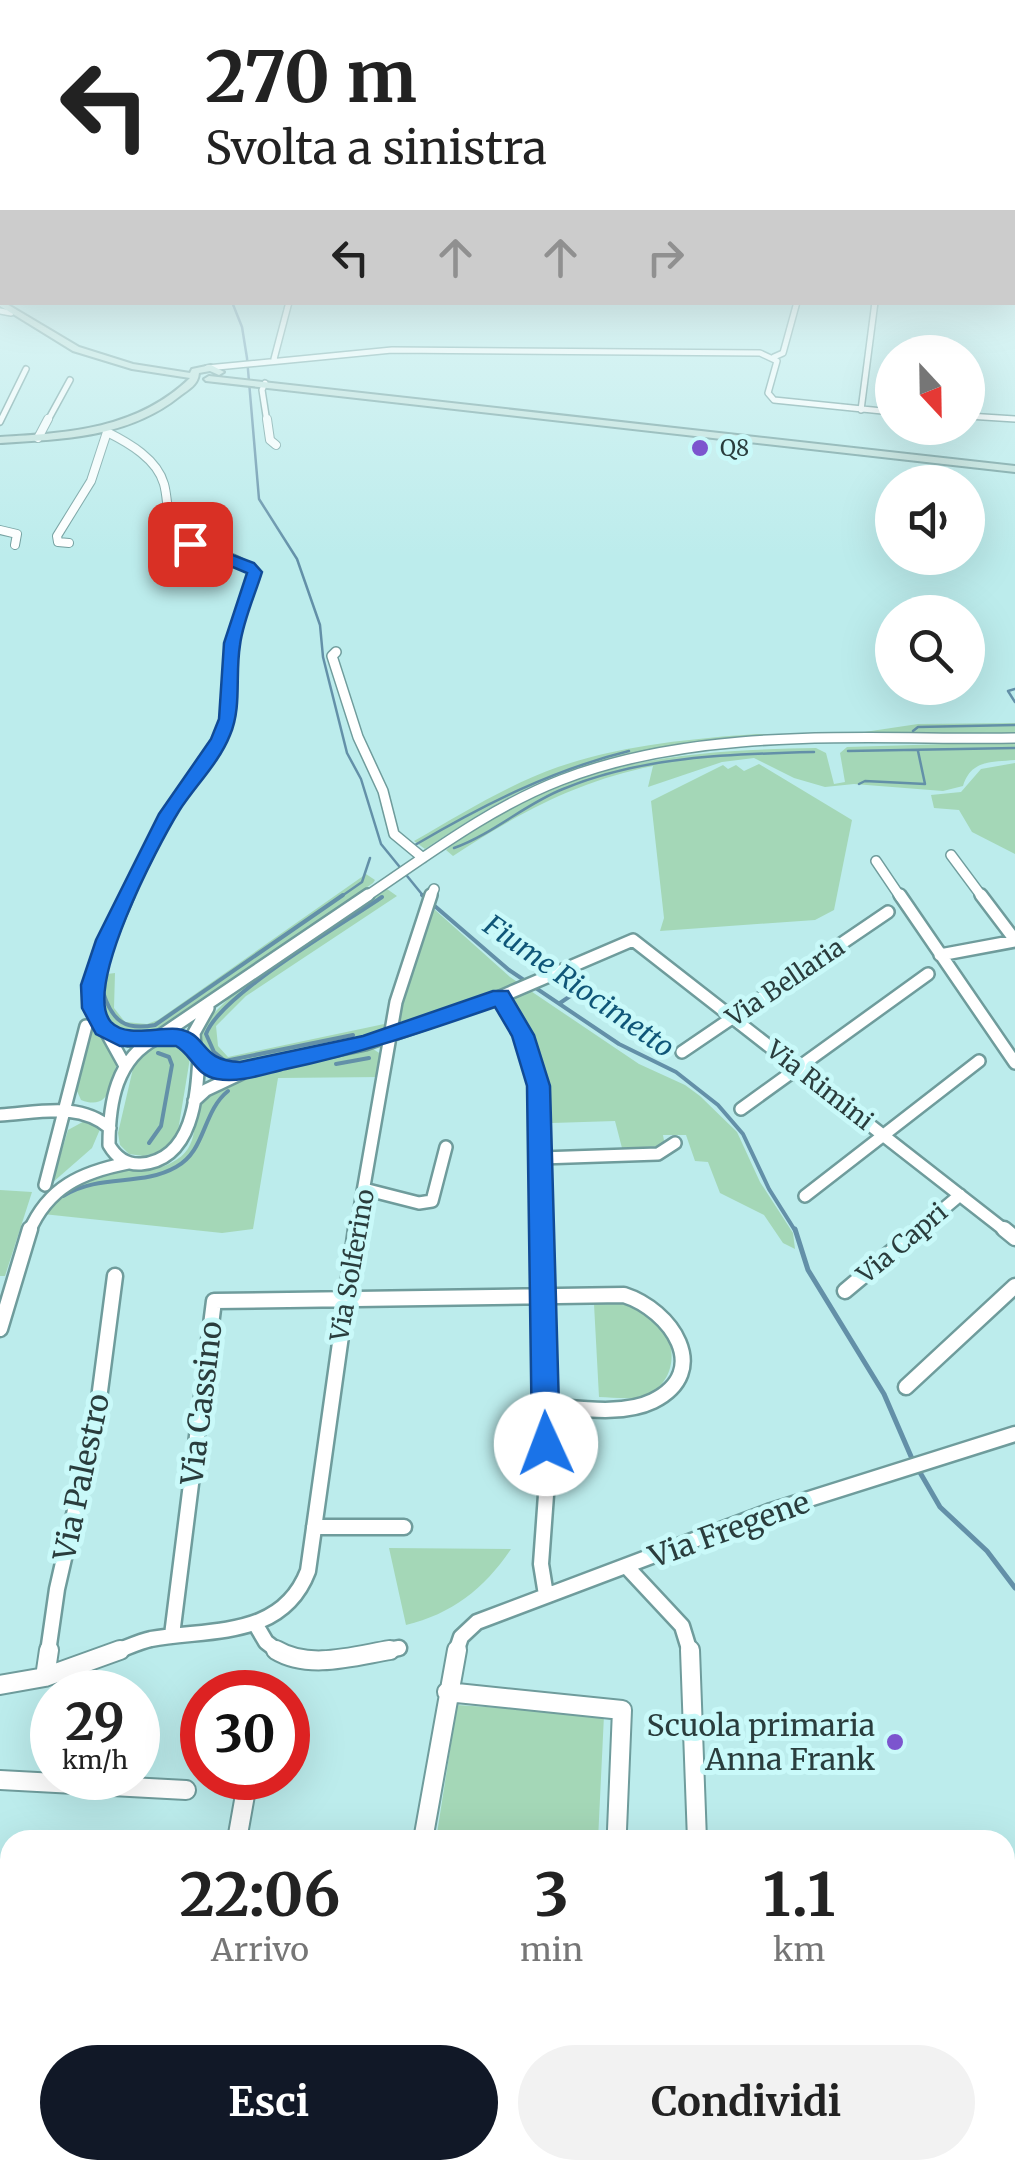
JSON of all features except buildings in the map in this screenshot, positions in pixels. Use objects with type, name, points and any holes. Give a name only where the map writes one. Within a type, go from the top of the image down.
[{"type":"main road","points":[[99,355],[172,372],[1015,469]]},
{"type":"main road","points":[[0,440],[107,432],[160,407],[206,374]]},
{"type":"street","points":[[274,359],[275,355]]},
{"type":"street","points":[[206,374],[241,362],[337,355]]},
{"type":"street","points":[[761,355],[779,355]]},
{"type":"street","points":[[860,410],[867,355]]},
{"type":"street","points":[[774,357],[777,364],[768,393],[772,399],[798,406],[875,411]]},
{"type":"street","points":[[256,360],[251,381],[262,390],[270,440],[276,444]]},
{"type":"street","points":[[0,422],[26,369]]},
{"type":"street","points":[[38,438],[70,380]]},
{"type":"street","points":[[985,417],[1015,419]]},
{"type":"street","points":[[54,552],[65,542],[57,536],[91,481],[107,432],[128,444],[160,474],[165,485],[166,512],[177,533],[190,544],[249,566],[256,576],[232,643],[224,732],[168,814],[99,958],[93,1008],[124,1064]]},
{"type":"street","points":[[0,530],[20,537],[15,546]]},
{"type":"street","points":[[336,652],[332,656],[336,675],[364,752],[383,790],[394,834],[423,858]]},
{"type":"street","points":[[128,1163],[112,1152],[110,1128],[124,1064],[132,1051],[412,865],[535,791],[585,771],[637,758],[724,746],[1015,738]]},
{"type":"street","points":[[940,955],[1015,940],[951,855]]},
{"type":"street","points":[[876,860],[1015,1063]]},
{"type":"street","name":"Via Solferino","points":[[63,1670],[121,1648],[172,1635],[256,1625],[274,1619],[296,1599],[308,1571],[344,1296],[388,1038],[400,978],[434,889]]},
{"type":"street","name":"Via Bellaria","points":[[682,1052],[888,912]]},
{"type":"street","name":"Via Rimini","points":[[500,997],[623,942],[638,941],[1015,1238]]},
{"type":"street","points":[[741,1109],[928,974]]},
{"type":"street","points":[[104,1029],[120,1038],[178,1038],[217,1070],[256,1068],[388,1038],[500,997],[523,1035],[535,1071],[541,1158],[548,1481],[541,1564],[546,1595]]},
{"type":"street","points":[[0,1329],[40,1205],[73,1177],[92,1169],[152,1163],[176,1150],[186,1134],[192,1104],[196,1027],[217,998]]},
{"type":"street","points":[[45,1185],[73,1112],[86,1026]]},
{"type":"street","points":[[805,1196],[978,1061]]},
{"type":"street","points":[[192,1104],[206,1090],[256,1068]]},
{"type":"street","points":[[0,1116],[73,1112],[100,1107],[116,1096]]},
{"type":"street","points":[[73,1112],[104,1121],[110,1128]]},
{"type":"street","points":[[541,1158],[658,1154],[676,1143]]},
{"type":"street","points":[[364,1189],[419,1203],[432,1201],[446,1147]]},
{"type":"street","name":"Via Capri","points":[[845,1292],[960,1195]]},
{"type":"street","name":"Via Palestro","points":[[46,1670],[57,1590],[97,1414],[115,1276]]},
{"type":"street","points":[[906,1387],[1015,1286]]},
{"type":"street","points":[[344,1296],[640,1297],[654,1304],[673,1325],[681,1358],[673,1384],[653,1402],[545,1406]]},
{"type":"street","name":"Via Cassino","points":[[172,1635],[214,1301],[344,1296]]},
{"type":"street","name":"Via Fregene","points":[[447,1692],[461,1637],[476,1622],[771,1511],[1015,1434]]},
{"type":"street","points":[[314,1526],[404,1528]]},
{"type":"street","points":[[626,1566],[682,1626],[692,1660],[697,1830]]},
{"type":"street","points":[[256,1625],[269,1648],[288,1657],[316,1660],[399,1648]]},
{"type":"street","name":"Via Solferino","points":[[0,1685],[30,1680]]},
{"type":"street","points":[[425,1830],[447,1692],[622,1710],[617,1830]]},
{"type":"street","points":[[0,1780],[180,1790]]},
{"type":"street","points":[[239,1830],[244,1800]]},
{"type":"green space","points":[[1015,723],[1015,734],[851,734],[918,724]]},
{"type":"green space","points":[[756,734],[834,734],[699,745],[599,762],[511,796],[425,849],[414,841],[502,791],[582,759],[632,748]]},
{"type":"green space","points":[[1015,742],[1015,760],[983,764],[971,771],[963,786],[943,791],[854,784],[825,787],[794,778],[754,758],[722,762],[648,787],[653,766],[573,790],[501,826],[453,856],[446,850],[528,799],[567,782],[648,761],[731,751],[816,748],[826,753],[834,784],[845,782],[840,753],[847,747]]},
{"type":"green space","points":[[1015,763],[1015,854],[972,832],[959,810],[934,808],[931,795],[961,792],[981,769]]},
{"type":"green space","points":[[759,764],[852,820],[834,910],[815,920],[660,931],[664,918],[651,801],[723,765],[728,769],[736,765],[744,771]]},
{"type":"green space","points":[[366,874],[375,880],[373,883],[165,1030],[134,1035],[112,1026],[105,1017],[98,992],[99,975],[115,973],[114,1008],[125,1022],[147,1024],[158,1020]]},
{"type":"green space","points":[[387,889],[397,896],[246,996],[216,1026],[218,1046],[228,1057],[389,1023],[385,1030],[235,1066],[212,1058],[200,1036],[206,1021],[233,994]]},
{"type":"green space","points":[[434,909],[510,977],[639,1064],[700,1096],[737,1132],[760,1182],[793,1233],[795,1249],[783,1243],[764,1215],[720,1193],[708,1162],[695,1161],[686,1135],[663,1135],[665,1146],[622,1148],[615,1121],[552,1123],[548,1084],[539,1052],[505,988],[418,1020],[396,1022],[419,937]]},
{"type":"green space","points":[[91,1022],[117,1062],[108,1093],[98,1102],[81,1100],[77,1091]]},
{"type":"green space","points":[[158,1044],[179,1046],[190,1058],[178,1131],[172,1143],[159,1152],[129,1154],[120,1145],[118,1133],[135,1060]]},
{"type":"green space","points":[[373,1049],[384,1056],[381,1077],[278,1078],[253,1229],[222,1233],[43,1214],[64,1192],[91,1176],[119,1169],[156,1168],[181,1156],[192,1141],[200,1106],[216,1090],[257,1075]]},
{"type":"green space","points":[[88,1119],[101,1127],[92,1148],[52,1183],[68,1130]]},
{"type":"green space","points":[[0,1190],[32,1192],[5,1276],[0,1276]]},
{"type":"green space","points":[[629,1303],[650,1311],[667,1333],[672,1356],[670,1368],[666,1379],[647,1395],[599,1397],[594,1304]]},
{"type":"green space","points":[[389,1548],[511,1549],[466,1598],[438,1614],[406,1625]]},
{"type":"green space","points":[[457,1705],[604,1715],[598,1830],[438,1830]]},
{"type":"waterway","name":"Fiume Riocimetto","points":[[246,355],[259,499],[297,559],[320,625],[323,657],[347,753],[361,779],[381,844],[424,897]]},
{"type":"waterway","points":[[1015,689],[1008,691],[1015,702]]},
{"type":"waterway","points":[[913,731],[918,727],[1015,725]]},
{"type":"waterway","points":[[848,751],[1015,748]]},
{"type":"waterway","points":[[415,845],[519,790],[629,751]]},
{"type":"waterway","points":[[859,784],[925,784],[918,751]]},
{"type":"waterway","points":[[454,848],[549,795],[593,778],[655,763],[814,752]]},
{"type":"waterway","points":[[339,898],[362,882],[370,858]]},
{"type":"waterway","points":[[103,992],[121,1022],[155,1025],[343,895]]},
{"type":"waterway","points":[[353,1035],[225,1061],[214,1052],[206,1034],[216,1018],[258,981],[382,897]]},
{"type":"waterway","name":"Fiume Riocimetto","points":[[424,897],[509,970],[619,1044],[676,1072],[718,1105],[743,1134],[769,1189],[796,1232]]},
{"type":"waterway","points":[[560,1003],[585,986]]},
{"type":"waterway","points":[[149,1143],[161,1126],[172,1065],[169,1057],[158,1053]]},
{"type":"waterway","points":[[336,1064],[369,1058]]},
{"type":"waterway","points":[[63,1196],[92,1185],[149,1177],[176,1167],[193,1151],[213,1109],[228,1091]]},
{"type":"waterway","name":"Fiume Riocimetto","points":[[796,1232],[808,1270],[884,1394],[913,1461]]},
{"type":"waterway","name":"Fiume Riocimetto","points":[[918,1469],[940,1507],[987,1551],[1015,1588]]},
{"type":"place","name":"Q8","points":[[700,448]]},
{"type":"place","name":"Scuola primaria Anna Frank","points":[[895,1742]]},
{"type":"route","points":[[190,544],[249,566],[256,576],[232,643],[228,719],[220,740],[168,814],[106,940],[92,985],[93,1008],[104,1029],[120,1038],[178,1038],[190,1042],[200,1060],[217,1070],[240,1070],[365,1044],[500,997],[523,1035],[540,1099],[546,1444]]}]
